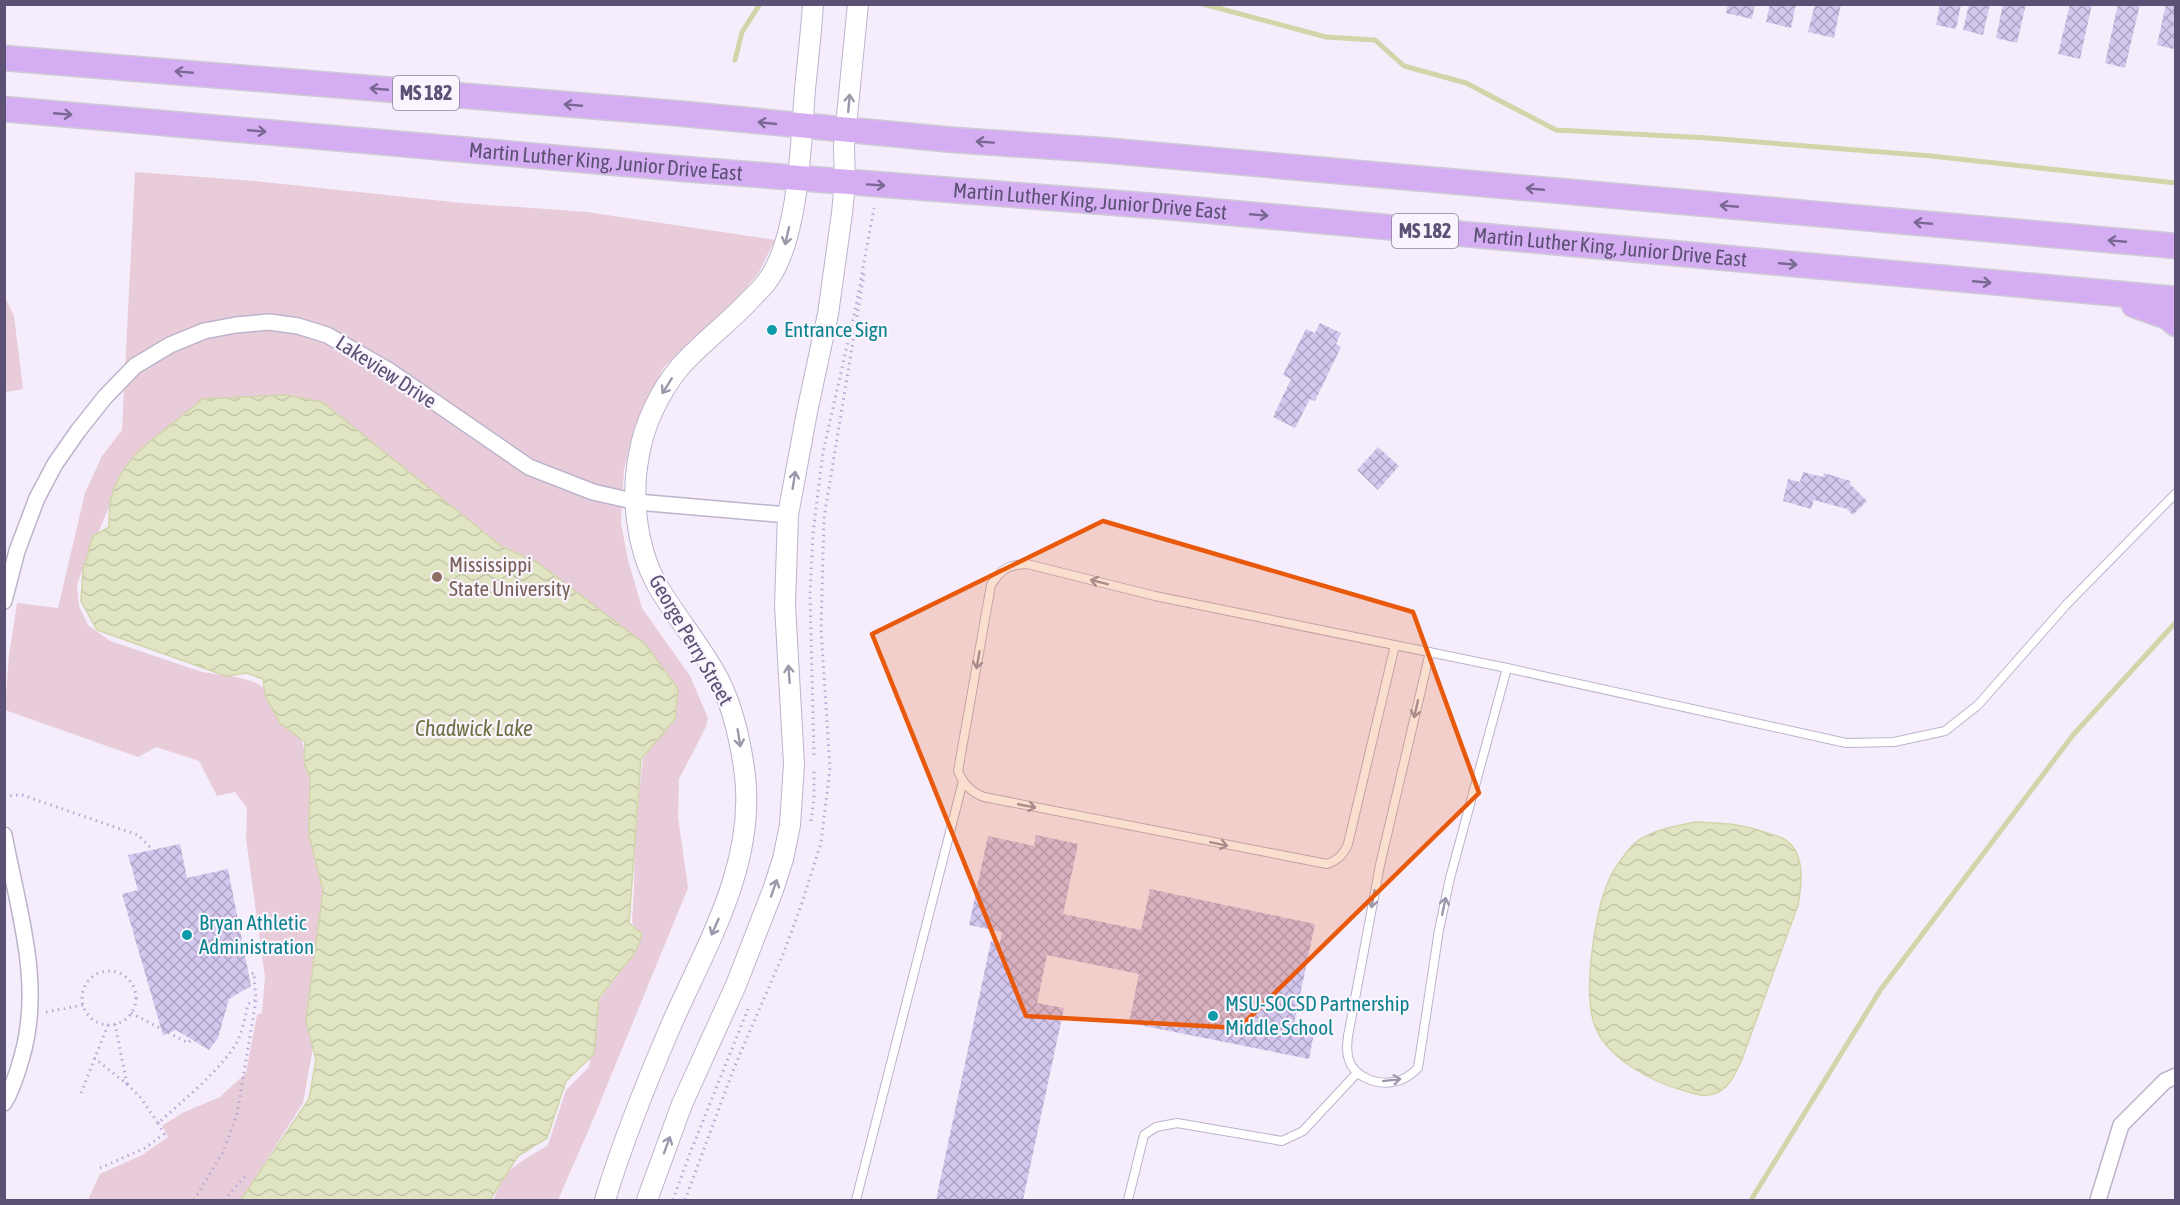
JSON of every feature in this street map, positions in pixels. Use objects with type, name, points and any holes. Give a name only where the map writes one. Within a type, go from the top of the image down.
[{"type":"main road","name":"MS 182","points":[[4,57],[674,113],[954,140],[1101,150],[2175,246]]},
{"type":"main road","name":"Martin Luther King, Junior Drive East","points":[[4,109],[844,182],[1167,207],[2175,299]]},
{"type":"main road","points":[[2098,293],[2168,317],[2175,324]]},
{"type":"street","name":"George Perry Street","points":[[605,1200],[636,1110],[730,892],[742,854],[746,818],[745,775],[737,727],[730,706],[708,661],[655,582],[641,543],[636,477],[639,454],[651,415],[666,387],[681,366],[768,281],[779,261],[787,240],[797,178],[813,4]]},
{"type":"street","points":[[647,1200],[682,1104],[736,986],[762,919],[773,890],[790,825],[794,764],[785,606],[788,515],[828,314],[844,182],[844,146],[858,4]]},
{"type":"street","name":"Lakeview Drive","points":[[4,601],[17,551],[37,498],[55,464],[101,402],[135,366],[170,345],[204,331],[236,325],[269,322],[298,326],[327,334],[388,370],[529,467],[593,492],[637,502],[788,515]]},
{"type":"street","points":[[4,835],[31,974],[31,1011],[24,1052],[4,1102]]},
{"type":"street","points":[[2098,1200],[2121,1125],[2165,1081],[2175,1076]]},
{"type":"lane","points":[[1395,645],[1348,844],[1344,854],[1327,864],[984,797],[972,792],[958,771],[992,585],[998,574],[1011,565],[1027,564],[1155,596],[1430,652],[1507,668],[1846,743],[1894,742],[1945,731],[1978,705],[2066,605],[2175,493]]},
{"type":"lane","points":[[1430,652],[1380,865],[1348,1036],[1349,1063],[1357,1073],[1374,1081],[1393,1083],[1409,1077],[1418,1068],[1439,930],[1450,878],[1507,668]]},
{"type":"lane","points":[[856,1200],[963,781]]},
{"type":"lane","points":[[1128,1200],[1144,1135],[1156,1127],[1177,1124],[1282,1141],[1303,1131],[1357,1073]]},
{"type":"path","points":[[4,796],[22,795],[138,835],[153,850]]},
{"type":"path","points":[[113,971],[129,980],[133,987],[135,1005],[131,1013],[115,1024],[92,1019],[82,1005],[84,987],[96,974],[113,971]]},
{"type":"path","points":[[194,1200],[223,1152],[237,1114],[256,1000],[254,973],[248,975]]},
{"type":"path","points":[[158,1123],[191,1094],[236,1044],[244,1026],[248,1004],[256,1000]]},
{"type":"path","points":[[31,1011],[48,1012],[82,1005]]},
{"type":"path","points":[[131,1013],[188,1043],[192,1039]]},
{"type":"path","points":[[81,1092],[108,1024]]},
{"type":"path","points":[[115,1024],[127,1084]]},
{"type":"path","points":[[94,1058],[140,1097],[164,1134],[145,1148],[100,1168]]},
{"type":"path","points":[[224,1200],[247,1174]]},
{"type":"highlighted area","points":[[1103,521],[1413,612],[1479,793],[1239,1028],[1026,1016],[872,634]]},
{"type":"shaded area","points":[[135,172],[254,181],[462,203],[587,212],[775,240],[758,274],[734,301],[664,367],[635,426],[624,469],[621,523],[628,560],[642,608],[690,676],[708,718],[705,729],[679,779],[678,817],[688,888],[558,1200],[493,1200],[507,1172],[548,1145],[566,1090],[589,1067],[600,999],[637,950],[632,921],[635,829],[643,759],[656,740],[124,471],[77,585],[79,606],[88,625],[110,641],[202,672],[254,682],[278,696],[295,718],[303,745],[320,830],[325,944],[312,1053],[303,1103],[241,1200],[88,1200],[100,1174],[142,1155],[168,1137],[162,1126],[182,1113],[220,1097],[246,1073],[257,1015],[262,1013],[265,977],[246,839],[247,808],[235,792],[217,796],[199,761],[156,747],[138,757],[5,710],[9,655],[17,603],[58,608],[85,493],[102,456],[122,430]]},
{"type":"shaded area","points":[[4,295],[14,316],[23,389],[5,392]]},
{"type":"water","name":"Chadwick Lake","points":[[286,395],[322,402],[501,546],[538,563],[646,645],[678,689],[675,719],[641,759],[629,923],[642,934],[636,951],[599,998],[594,1054],[566,1081],[547,1138],[518,1156],[490,1200],[241,1200],[309,1099],[316,1060],[306,1021],[323,890],[309,835],[310,778],[304,762],[305,742],[280,723],[265,695],[263,679],[247,673],[226,676],[97,630],[81,601],[83,570],[93,536],[109,527],[110,501],[117,481],[136,454],[202,399]]},
{"type":"water","points":[[1695,822],[1737,825],[1782,838],[1795,850],[1799,859],[1801,877],[1798,905],[1741,1062],[1725,1088],[1708,1095],[1700,1095],[1658,1082],[1619,1058],[1600,1036],[1594,1023],[1590,991],[1595,930],[1604,894],[1613,871],[1628,850],[1641,839],[1664,829]]},
{"type":"building","points":[[1728,4],[1755,4],[1752,19],[1726,13]]},
{"type":"building","points":[[1770,4],[1796,4],[1791,28],[1766,22]]},
{"type":"building","points":[[1815,4],[1841,4],[1834,38],[1808,32]]},
{"type":"building","points":[[1940,4],[1961,4],[1956,29],[1936,25]]},
{"type":"building","points":[[1969,4],[1990,4],[1983,35],[1963,30]]},
{"type":"building","points":[[2003,4],[2026,4],[2017,43],[1996,38]]},
{"type":"building","points":[[2070,4],[2092,4],[2080,59],[2058,54]]},
{"type":"building","points":[[2118,4],[2140,4],[2125,68],[2105,63]]},
{"type":"building","points":[[2166,4],[2176,6],[2176,39],[2173,49],[2157,45]]},
{"type":"building","points":[[1320,323],[1341,333],[1336,344],[1341,347],[1315,401],[1310,399],[1295,428],[1273,417],[1291,379],[1283,375],[1306,329],[1315,333]]},
{"type":"building","points":[[1378,447],[1399,466],[1378,490],[1357,470]]},
{"type":"building","points":[[1803,472],[1823,477],[1824,473],[1850,481],[1850,484],[1867,501],[1853,515],[1847,509],[1814,500],[1811,509],[1783,501],[1788,479],[1800,482]]},
{"type":"building","name":"MSU-SOCSD Partnership Middle School","points":[[1036,835],[1078,844],[1063,914],[1141,930],[1150,889],[1315,924],[1294,1024],[1315,1028],[1309,1059],[1129,1023],[1139,974],[1047,955],[1037,1003],[1064,1008],[1023,1200],[936,1200],[991,941],[1000,943],[1002,932],[969,925],[988,836],[1034,846]]},
{"type":"building","name":"Bryan Athletic Administration","points":[[180,844],[187,878],[228,869],[251,986],[229,999],[218,1038],[209,1050],[176,1030],[163,1035],[122,894],[138,890],[128,855]]},
{"type":"waterway","points":[[735,60],[742,32],[760,4]]},
{"type":"waterway","points":[[1203,4],[1326,37],[1375,40],[1404,66],[1466,83],[1556,130],[1708,138],[1931,156],[2176,183]]},
{"type":"waterway","points":[[1751,1200],[1881,989],[2073,735],[2176,622]]},
{"type":"place","name":"Entrance Sign","points":[[772,330]]},
{"type":"place","name":"Mississippi State University","points":[[437,577]]},
{"type":"place","name":"Bryan Athletic Administration","points":[[187,935]]},
{"type":"place","name":"MSU-SOCSD Partnership Middle School","points":[[1213,1016]]}]
